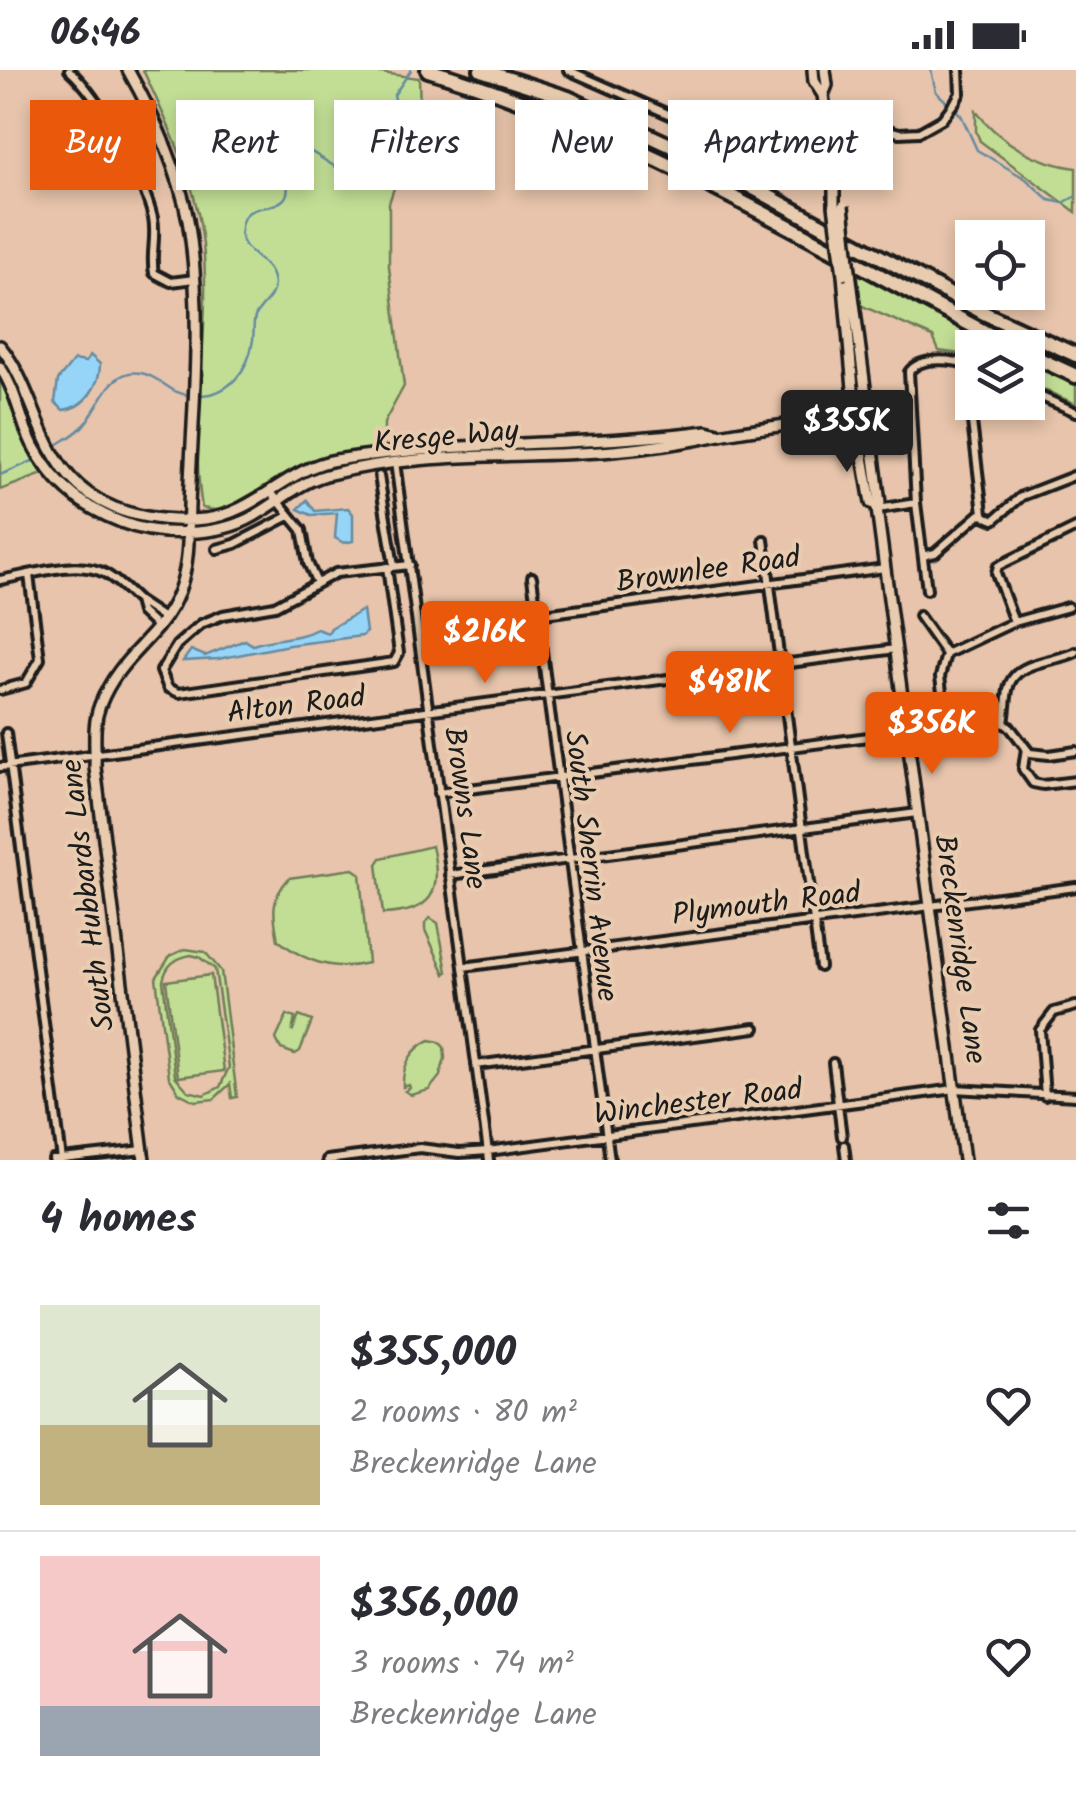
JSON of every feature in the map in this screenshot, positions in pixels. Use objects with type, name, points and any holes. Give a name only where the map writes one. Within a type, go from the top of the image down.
[{"type":"highway","points":[[429,70],[582,124],[665,161],[982,330]]},
{"type":"highway","points":[[481,70],[568,98],[683,151],[984,313],[1076,356]]},
{"type":"highway","points":[[1045,362],[1076,376]]},
{"type":"street","points":[[68,70],[96,99],[147,200],[155,228],[154,272],[171,282],[194,279]]},
{"type":"street","points":[[128,70],[164,143],[181,190],[194,279],[188,525]]},
{"type":"street","points":[[568,70],[668,113]]},
{"type":"street","name":"Breckenridge Lane","points":[[813,70],[823,100]]},
{"type":"street","name":"Breckenridge Lane","points":[[822,95],[827,85],[825,70]]},
{"type":"street","points":[[893,131],[918,132],[942,119],[958,97],[958,70]]},
{"type":"street","name":"Breckenridge Lane","points":[[836,190],[964,1160]]},
{"type":"street","name":"Breckenridge Lane","points":[[847,278],[856,416],[871,503],[877,508]]},
{"type":"street","points":[[0,346],[24,382],[47,442],[82,489],[110,506],[139,516],[188,525]]},
{"type":"street","points":[[927,590],[916,502],[908,376],[911,368],[920,363],[955,361]]},
{"type":"street","points":[[0,367],[35,448],[71,495],[97,512],[136,527],[188,525]]},
{"type":"street","points":[[1045,398],[1076,412]]},
{"type":"street","name":"Kresge Way","points":[[188,525],[225,516],[321,476],[396,462],[448,455],[612,451],[868,415]]},
{"type":"street","points":[[974,420],[983,514]]},
{"type":"street","name":"Kresge Way","points":[[274,496],[319,464],[384,454],[598,443],[707,431],[721,435]]},
{"type":"street","name":"Browns Lane","points":[[396,462],[488,1156]]},
{"type":"street","points":[[983,514],[994,520],[1022,496],[1076,475]]},
{"type":"street","points":[[379,476],[391,566],[398,653],[392,663],[180,692],[168,688],[161,671],[176,646],[201,624],[223,615],[274,606],[339,572],[391,566],[410,564]]},
{"type":"street","points":[[274,496],[302,530],[308,563],[317,583]]},
{"type":"street","points":[[877,508],[916,502]]},
{"type":"street","points":[[923,556],[931,555],[983,514]]},
{"type":"street","points":[[218,549],[289,516]]},
{"type":"street","name":"South Hubbards Lane","points":[[143,1155],[94,734],[107,689],[162,624],[183,584],[188,525]]},
{"type":"street","points":[[1014,622],[996,574],[998,566],[1076,528]]},
{"type":"street","points":[[764,540],[820,967]]},
{"type":"street","points":[[0,580],[80,567],[93,569],[113,579],[138,601],[141,612],[162,624]]},
{"type":"street","name":"Brownlee Road","points":[[537,615],[885,568]]},
{"type":"street","points":[[0,690],[26,683],[40,659],[29,575]]},
{"type":"street","name":"South Sherrin Avenue","points":[[532,577],[610,1160]]},
{"type":"street","points":[[946,654],[1014,622],[1068,607]]},
{"type":"street","points":[[919,616],[946,654]]},
{"type":"street","name":"Alton Road","points":[[4,766],[896,649]]},
{"type":"street","points":[[1004,723],[1008,690],[1015,675],[1032,665],[1076,652]]},
{"type":"street","points":[[946,654],[940,677],[948,730]]},
{"type":"street","points":[[438,793],[791,746],[948,730],[983,722],[1004,723],[1026,748],[1042,755],[1076,751]]},
{"type":"street","points":[[6,733],[4,766],[62,1159]]},
{"type":"street","points":[[94,734],[114,750]]},
{"type":"street","points":[[1026,748],[1023,769],[1032,783],[1076,781]]},
{"type":"street","points":[[450,875],[917,813]]},
{"type":"street","name":"Plymouth Road","points":[[463,966],[1076,887]]},
{"type":"street","points":[[1045,1096],[1040,1030],[1054,1012],[1076,1006]]},
{"type":"street","points":[[476,1065],[755,1028]]},
{"type":"street","points":[[833,1063],[846,1160]]},
{"type":"street","name":"Winchester Road","points":[[327,1160],[420,1148],[488,1156],[605,1136],[955,1089],[1076,1096]]},
{"type":"street","points":[[53,1160],[143,1155]]},
{"type":"green space","points":[[143,70],[359,70],[419,78],[420,100],[334,100],[334,190],[393,190],[389,203],[389,267],[404,386],[384,423],[384,445],[299,468],[221,511],[202,508],[198,475],[205,278],[200,222],[192,190],[314,190],[314,100],[176,100],[176,145]]},
{"type":"green space","points":[[976,111],[996,133],[1020,150],[1076,168],[1076,212],[980,141]]},
{"type":"green space","points":[[858,274],[965,330],[955,330],[955,353],[939,351],[933,337],[860,305]]},
{"type":"green space","points":[[1045,370],[1076,384],[1076,404],[1045,390]]},
{"type":"green space","points":[[0,379],[43,474],[0,490]]},
{"type":"green space","points":[[432,846],[436,876],[430,896],[413,909],[383,914],[377,864],[381,858]]},
{"type":"green space","points":[[353,869],[360,874],[368,963],[320,963],[278,940],[274,907],[289,878]]},
{"type":"green space","points":[[430,918],[438,923],[445,974],[425,930]]},
{"type":"green space","points":[[185,949],[205,952],[221,971],[237,1097],[232,1098],[230,1084],[214,1099],[195,1101],[179,1093],[169,1077],[156,978],[170,956]],"holes":[[[191,955],[215,969],[229,1067],[220,1087],[204,1095],[188,1091],[175,1076],[163,981],[176,960]]]},
{"type":"green space","points":[[211,975],[224,1071],[178,1077],[166,981]]},
{"type":"green space","points":[[287,1015],[295,1018],[292,1032],[299,1016],[312,1021],[300,1051],[295,1054],[281,1049],[276,1039]]},
{"type":"green space","points":[[430,1040],[444,1047],[440,1076],[429,1090],[411,1095],[405,1091],[409,1085],[403,1087],[406,1065],[413,1053]]},
{"type":"water","points":[[90,355],[100,364],[94,387],[78,405],[63,410],[55,402],[58,380],[74,360],[86,362]]},
{"type":"water","points":[[307,500],[315,511],[348,508],[353,514],[353,541],[344,543],[335,538],[337,513],[311,515],[298,509]]},
{"type":"water","points":[[363,610],[366,632],[362,636],[183,661],[191,650],[205,656],[245,640],[253,645],[317,629],[328,633]]},
{"type":"waterway","points":[[199,395],[229,385],[242,370],[251,351],[255,317],[273,289],[272,275],[244,244],[241,227],[247,214],[277,204],[287,195],[287,183],[275,150],[288,141],[340,170],[366,175],[378,169],[397,141],[399,119],[394,95],[411,70]]},
{"type":"waterway","points":[[931,70],[936,92],[961,115],[977,150],[1026,179],[1049,200],[1063,203],[1076,196]]},
{"type":"waterway","points":[[54,447],[80,429],[112,383],[129,373],[148,375],[191,395]]},
{"type":"waterway","points":[[0,475],[35,460]]}]
